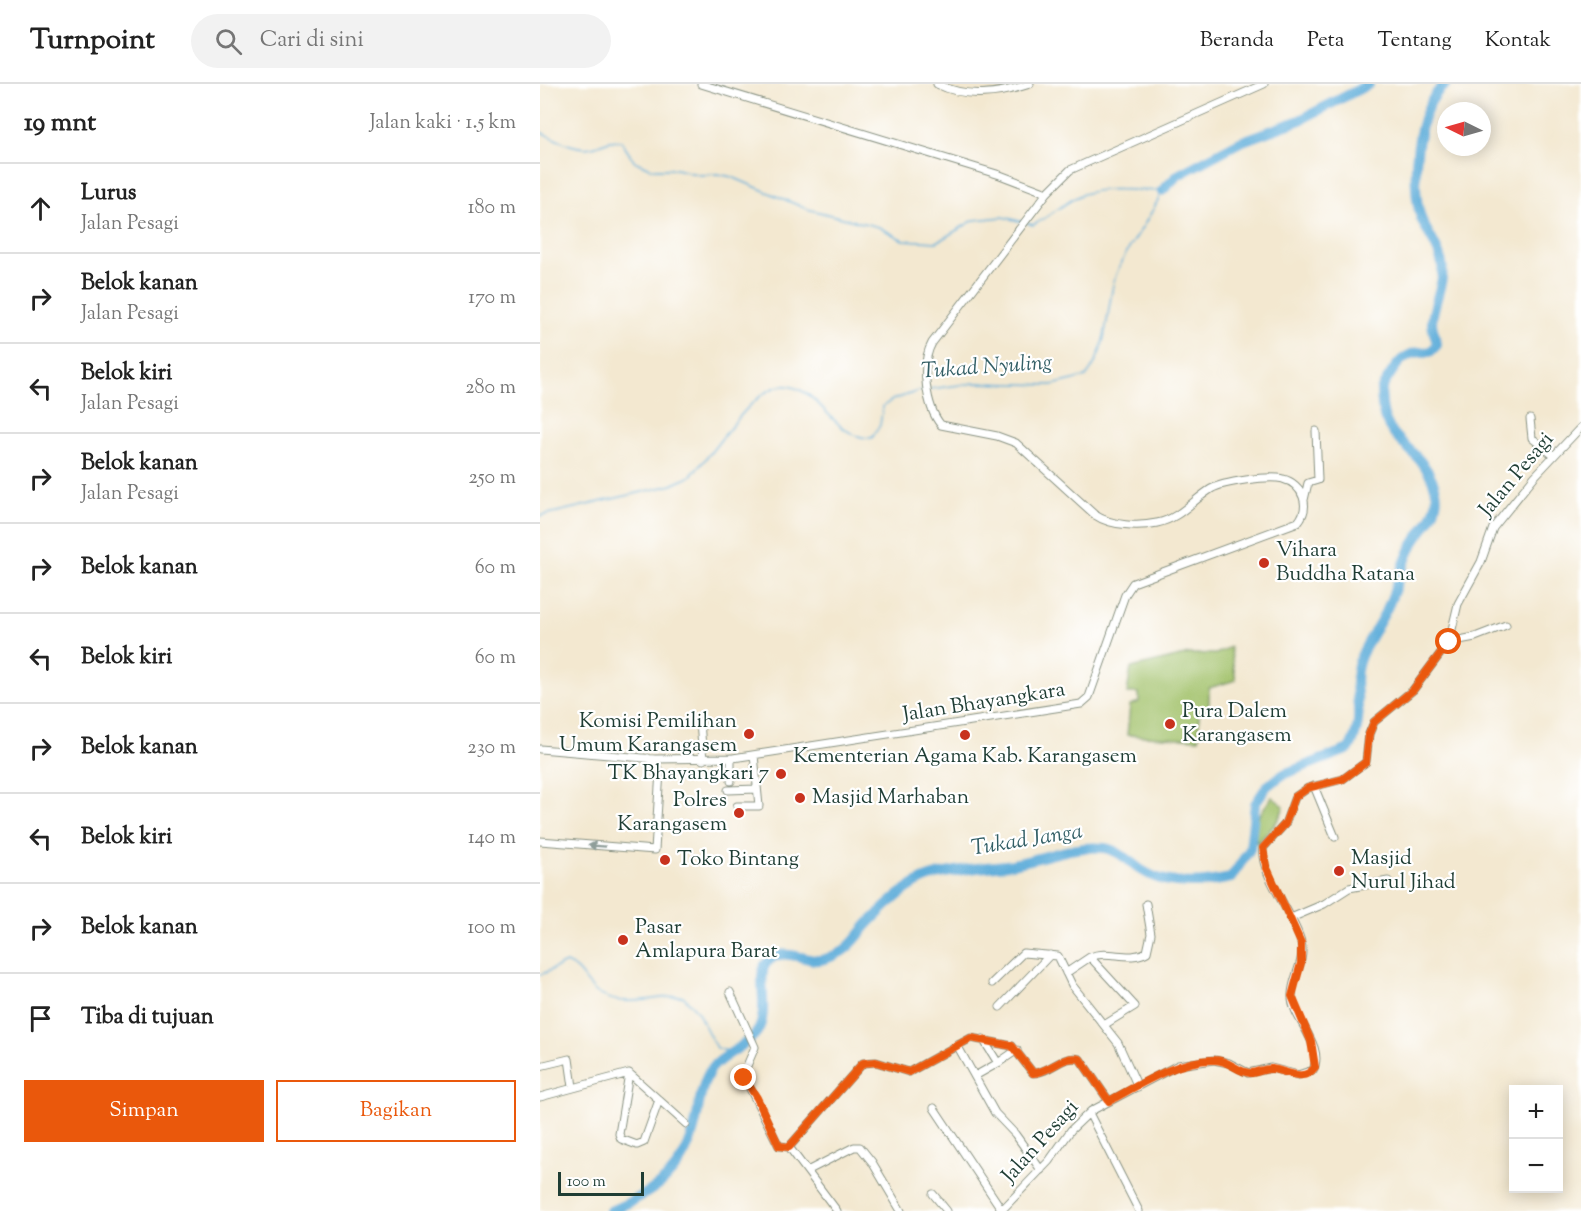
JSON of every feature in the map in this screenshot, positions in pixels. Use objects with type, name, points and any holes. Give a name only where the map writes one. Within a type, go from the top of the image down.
[{"type":"street","points":[[703,84],[1000,175],[1047,193]]},
{"type":"street","points":[[937,84],[970,94],[1006,91],[1030,84]]},
{"type":"street","points":[[1264,84],[1082,164],[1064,175],[1047,193],[932,343],[926,355],[927,382],[934,413],[941,426],[946,429],[997,436],[1016,443],[1095,515],[1111,522],[1158,523],[1178,514],[1212,489],[1260,479],[1288,480],[1297,486],[1304,500]]},
{"type":"street","points":[[1530,419],[1532,438],[1553,455]]},
{"type":"street","name":"Jalan Pesagi","points":[[1001,1210],[1041,1170],[1089,1113],[1178,1065],[1205,1060],[1224,1061],[1248,1073],[1271,1068],[1298,1075],[1313,1070],[1315,1063],[1311,1041],[1292,996],[1302,952],[1291,918],[1275,888],[1262,851],[1285,824],[1293,799],[1314,786],[1335,783],[1366,762],[1369,734],[1374,722],[1413,690],[1449,642],[1458,604],[1481,562],[1490,534],[1553,455],[1581,427]]},
{"type":"street","points":[[1304,500],[1308,483],[1318,480],[1316,431]]},
{"type":"street","name":"Jalan Bhayangkara","points":[[540,749],[667,759],[731,758],[1083,704],[1094,686],[1127,590],[1133,583],[1180,564],[1294,526],[1303,516],[1304,500]]},
{"type":"street","points":[[1449,642],[1475,637],[1506,626]]},
{"type":"street","points":[[700,722],[704,760]]},
{"type":"street","points":[[737,806],[759,806],[754,755]]},
{"type":"street","points":[[648,758],[660,771]]},
{"type":"street","points":[[731,758],[731,781]]},
{"type":"street","points":[[540,841],[655,850],[660,771],[667,759]]},
{"type":"street","points":[[1314,786],[1335,837]]},
{"type":"street","points":[[728,789],[757,789]]},
{"type":"street","points":[[1291,918],[1324,904],[1349,888],[1388,881]]},
{"type":"street","points":[[1066,973],[1090,957],[1103,953],[1138,956],[1147,952],[1151,934],[1146,904]]},
{"type":"street","points":[[992,983],[1023,953],[1060,958],[1072,986],[1121,1050],[1138,1087]]},
{"type":"street","points":[[1000,1007],[1050,955]]},
{"type":"street","points":[[1090,957],[1135,1006],[1104,1025]]},
{"type":"street","points":[[730,992],[755,1050],[744,1071],[744,1078],[757,1098],[779,1146],[789,1147],[837,1211]]},
{"type":"street","points":[[789,1147],[863,1063],[876,1062],[909,1072],[971,1038],[1008,1044],[1017,1050],[1028,1070],[1033,1073],[1040,1073],[1065,1059],[1080,1059],[1109,1101]]},
{"type":"street","points":[[983,1039],[998,1063]]},
{"type":"street","points":[[957,1046],[999,1119],[1015,1134],[1041,1170]]},
{"type":"street","points":[[975,1076],[1017,1050]]},
{"type":"street","points":[[540,1066],[569,1059],[573,1087]]},
{"type":"street","points":[[540,1097],[629,1073]]},
{"type":"street","points":[[629,1073],[686,1124]]},
{"type":"street","points":[[629,1073],[619,1134],[621,1139],[637,1144],[644,1142],[659,1100]]},
{"type":"street","points":[[934,1108],[1001,1210]]},
{"type":"street","points":[[1089,1113],[1139,1211]]},
{"type":"street","points":[[807,1171],[854,1147],[860,1147],[872,1162],[901,1211]]},
{"type":"street","points":[[933,1194],[947,1211]]},
{"type":"green space","points":[[1230,647],[1236,680],[1209,688],[1209,711],[1199,712],[1199,739],[1127,735],[1130,705],[1139,702],[1139,693],[1127,693],[1131,668],[1189,654],[1216,654]]},
{"type":"green space","points":[[1272,797],[1284,806],[1276,822],[1257,843],[1256,824]]},
{"type":"waterway","name":"Tukad Nyuling","points":[[1162,191],[1178,175],[1240,142],[1300,120],[1369,84]]},
{"type":"waterway","name":"Tukad Janga","points":[[610,1211],[655,1188],[676,1167],[691,1139],[708,1074],[716,1064],[752,1037],[761,1024],[763,1015],[762,978],[765,965],[770,959],[789,955],[818,960],[838,954],[846,949],[891,901],[914,884],[930,877],[958,870],[1018,863],[1080,848],[1110,849],[1143,871],[1163,880],[1197,883],[1231,878],[1250,849],[1255,804],[1267,786],[1284,774],[1349,749],[1358,724],[1356,680],[1361,656],[1389,604],[1411,548],[1433,514],[1437,499],[1432,479],[1426,469],[1390,429],[1382,409],[1381,390],[1395,368],[1406,357],[1420,352],[1430,352],[1437,345],[1432,322],[1442,278],[1442,264],[1421,218],[1416,186],[1416,167],[1418,146],[1427,109],[1436,94],[1446,84]]},
{"type":"waterway","points":[[540,132],[565,143],[586,148],[609,141],[621,141],[634,161],[652,169],[676,169],[700,175],[718,174],[732,177],[807,209],[879,227],[903,240],[937,242],[974,220],[1003,217],[1023,222]]},
{"type":"waterway","name":"Tukad Nyuling","points":[[930,389],[975,383],[1052,385],[1086,377],[1099,355],[1118,270],[1162,191],[1107,190],[1085,193],[1033,225],[1027,223]]},
{"type":"waterway","name":"Tukad Nyuling","points":[[540,516],[672,485],[689,477],[749,407],[775,387],[788,386],[800,390],[848,431],[859,437],[872,438],[880,425],[883,406],[892,400],[925,389]]},
{"type":"waterway","points":[[540,975],[566,963],[579,972],[596,992],[616,1000],[638,1001],[683,996],[697,1011],[716,1048],[732,1052]]},
{"type":"place","name":"Vihara Buddha Ratana","points":[[1264,563]]},
{"type":"place","name":"Pura Dalem Karangasem","points":[[1170,724]]},
{"type":"place","name":"Komisi Pemilihan Umum Karangasem","points":[[749,734]]},
{"type":"place","name":"Kementerian Agama Kab. Karangasem","points":[[965,735]]},
{"type":"place","name":"TK Bhayangkari 7","points":[[781,774]]},
{"type":"place","name":"Masjid Marhaban","points":[[800,798]]},
{"type":"place","name":"Polres Karangasem","points":[[739,813]]},
{"type":"place","name":"Toko Bintang","points":[[665,860]]},
{"type":"place","name":"Masjid Nurul Jihad","points":[[1339,871]]},
{"type":"place","name":"Pasar Amlapura Barat","points":[[623,940]]},
{"type":"route","points":[[744,1078],[757,1098],[779,1146],[783,1148],[789,1147],[863,1063],[871,1061],[883,1063],[900,1071],[909,1072],[921,1068],[971,1038],[1012,1046],[1017,1050],[1028,1070],[1033,1073],[1040,1073],[1065,1059],[1074,1057],[1080,1059],[1109,1101],[1178,1065],[1205,1060],[1224,1061],[1248,1073],[1271,1068],[1293,1075],[1309,1073],[1315,1067],[1313,1049],[1307,1030],[1293,1004],[1292,996],[1301,963],[1301,943],[1266,866],[1262,851],[1269,840],[1285,824],[1290,804],[1295,797],[1308,788],[1335,783],[1366,762],[1369,734],[1374,722],[1413,690],[1449,642]]}]
